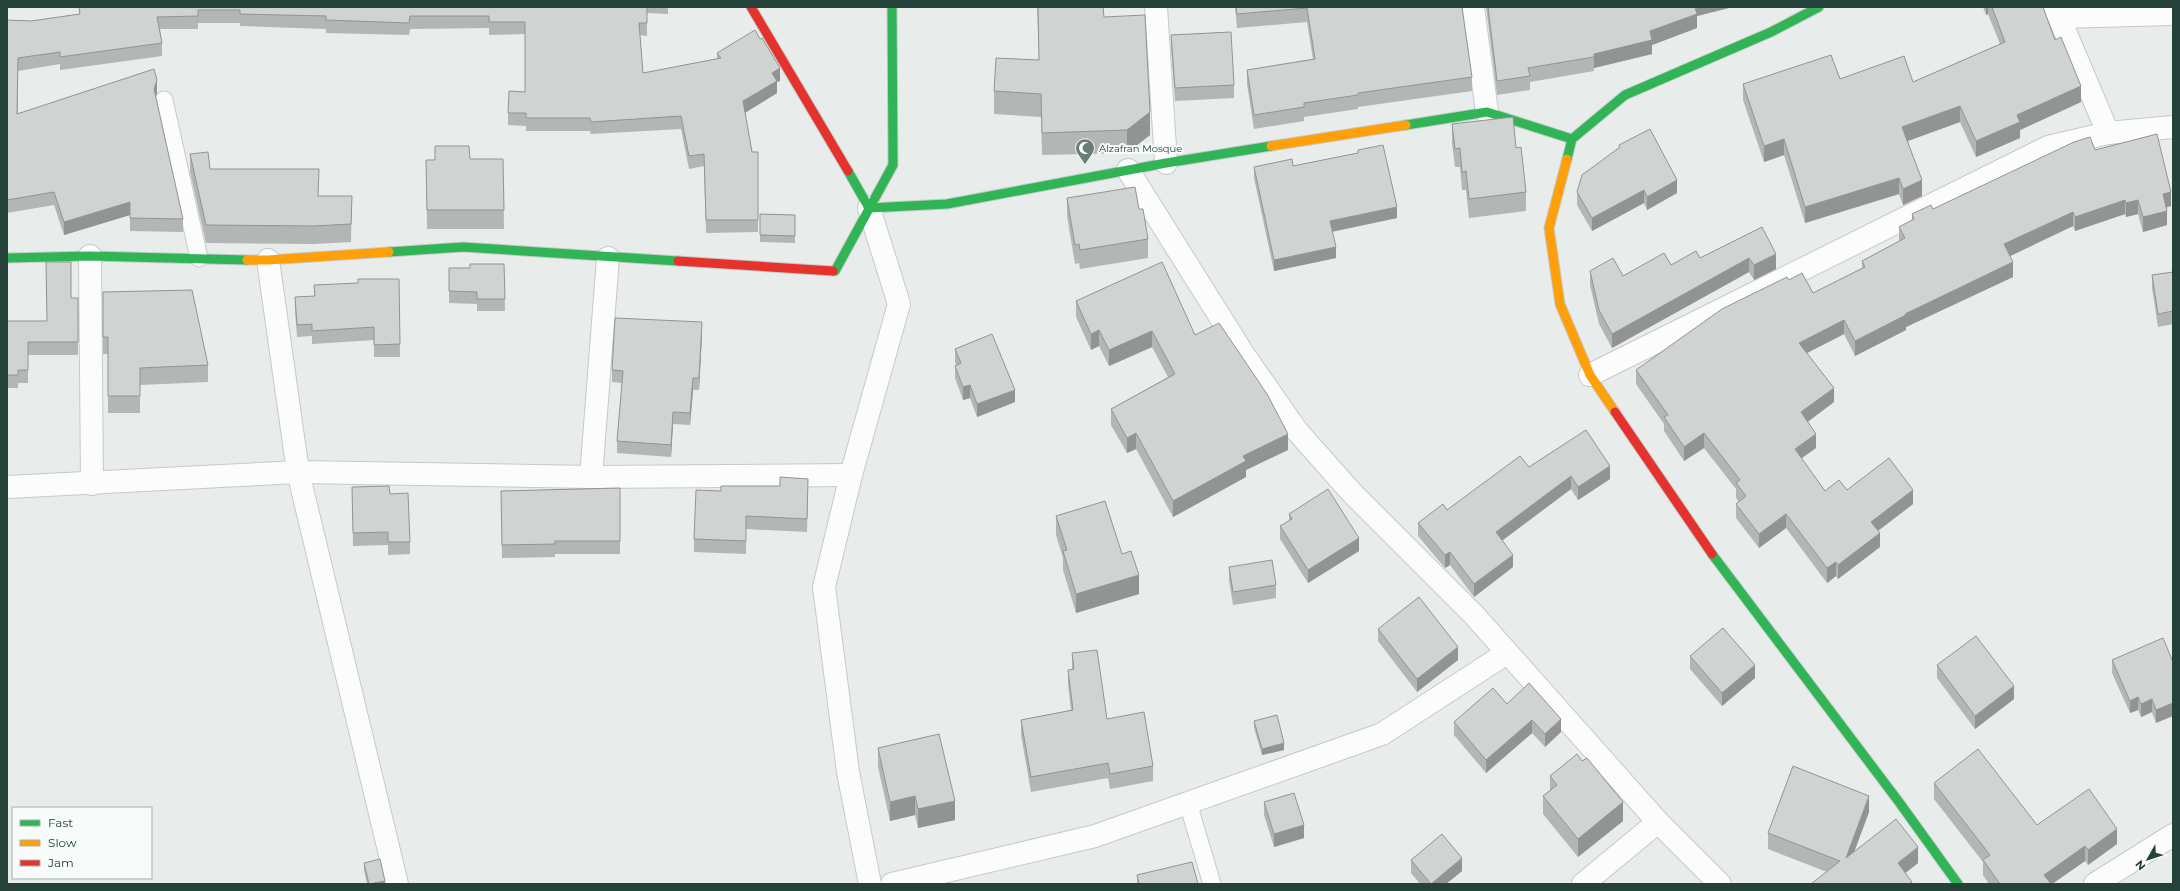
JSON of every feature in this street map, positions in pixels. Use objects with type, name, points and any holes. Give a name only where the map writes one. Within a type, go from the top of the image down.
[{"type":"street","points":[[751,7],[869,208],[898,304],[851,475],[824,587],[848,772],[870,884]]},
{"type":"street","points":[[7,258],[90,256],[268,260],[463,247],[608,258],[836,271],[892,165],[892,7]]},
{"type":"street","points":[[1156,7],[1166,163]]},
{"type":"street","points":[[1472,7],[1487,112]]},
{"type":"street","points":[[1819,7],[1771,32],[1626,95],[1572,139],[1549,228],[1560,304],[1590,375],[1706,547],[1899,802],[1958,884]]},
{"type":"street","points":[[2108,134],[2057,12],[2173,14]]},
{"type":"street","points":[[869,208],[947,204],[1166,163],[1487,112],[1572,139]]},
{"type":"street","points":[[1590,375],[2048,147],[2108,134],[2173,127]]},
{"type":"street","points":[[1128,170],[1244,355],[1297,431],[1352,493],[1474,615],[1658,822],[1720,884]]},
{"type":"street","points":[[90,256],[92,484]]},
{"type":"street","points":[[590,477],[608,258]]},
{"type":"street","points":[[268,260],[298,472],[397,884]]},
{"type":"street","points":[[7,487],[92,484],[298,472],[590,477],[851,475]]},
{"type":"street","points":[[892,884],[1095,836],[1382,734],[1507,653]]},
{"type":"street","points":[[1583,884],[1658,822]]},
{"type":"street","points":[[2095,884],[2173,835]]},
{"type":"lane","points":[[164,100],[199,258]]},
{"type":"lane","points":[[1188,803],[1212,884]]},
{"type":"building","points":[[79,7],[647,7],[647,23],[639,23],[643,73],[721,58],[717,53],[755,30],[760,39],[762,38],[780,68],[772,73],[777,81],[743,101],[752,152],[758,152],[758,220],[706,220],[704,154],[689,156],[681,116],[591,122],[590,118],[526,118],[526,113],[508,113],[509,91],[525,92],[525,22],[489,22],[489,16],[410,16],[409,23],[326,20],[326,16],[240,14],[240,10],[198,10],[198,16],[157,17],[162,43],[60,57],[60,52],[18,58],[17,114],[154,69],[157,80],[154,89],[183,219],[130,218],[130,202],[64,222],[54,192],[7,200],[7,20],[31,21],[80,14]]},
{"type":"building","points":[[1038,7],[1103,7],[1104,17],[1145,15],[1150,112],[1127,130],[1042,133],[1041,94],[994,91],[996,58],[1039,60]]},
{"type":"building","points":[[1236,7],[1462,7],[1472,77],[1358,93],[1358,95],[1304,103],[1304,107],[1254,115],[1247,70],[1315,59],[1307,8],[1237,14]]},
{"type":"building","points":[[1488,7],[1695,7],[1697,14],[1650,31],[1652,40],[1594,54],[1594,57],[1528,68],[1530,76],[1497,81]]},
{"type":"building","points":[[1992,7],[2043,7],[2055,40],[2061,37],[2081,86],[2017,115],[2020,122],[1976,141],[1960,106],[1902,127],[1922,180],[1903,189],[1899,178],[1805,207],[1784,139],[1764,146],[1743,84],[1831,55],[1840,79],[1904,56],[1913,82],[2005,42]]},
{"type":"building","points":[[1231,32],[1234,85],[1175,88],[1171,35]]},
{"type":"building","points":[[1513,117],[1516,148],[1521,147],[1526,192],[1469,199],[1466,171],[1462,172],[1460,148],[1455,149],[1452,124]]},
{"type":"building","points":[[1650,129],[1677,180],[1647,197],[1644,190],[1592,218],[1577,192],[1582,175],[1620,147],[1619,145]]},
{"type":"building","points":[[2157,134],[2171,192],[2163,194],[2167,211],[2143,217],[2138,200],[2126,203],[2125,200],[2075,217],[2073,212],[2004,244],[2013,262],[1905,314],[1906,315],[1855,341],[1844,320],[1799,343],[1834,388],[1801,412],[1816,434],[1795,449],[1825,491],[1839,480],[1847,490],[1889,458],[1913,490],[1871,522],[1880,533],[1838,565],[1836,562],[1827,568],[1786,514],[1759,534],[1736,504],[1746,496],[1736,483],[1740,480],[1704,433],[1684,447],[1664,417],[1668,415],[1636,370],[1722,309],[1787,277],[1789,280],[1802,273],[1813,293],[1865,267],[1862,261],[1905,238],[1899,227],[1914,219],[1912,214],[1931,205],[1933,209],[2074,142],[2090,137],[2095,150]]},
{"type":"building","points":[[1383,145],[1397,207],[1330,221],[1336,247],[1274,260],[1254,167],[1292,159],[1293,166],[1358,153],[1358,150]]},
{"type":"building","points":[[435,146],[469,146],[470,159],[503,159],[504,210],[427,210],[426,160],[435,160]]},
{"type":"building","points":[[208,152],[210,169],[319,169],[318,196],[352,196],[351,224],[314,226],[206,225],[190,154]]},
{"type":"building","points":[[1135,187],[1139,209],[1143,209],[1148,239],[1080,250],[1079,244],[1075,245],[1067,198]]},
{"type":"building","points":[[760,214],[795,215],[795,236],[760,235]]},
{"type":"building","points":[[1762,227],[1776,254],[1754,265],[1749,258],[1612,334],[1599,310],[1590,271],[1613,258],[1623,276],[1664,253],[1671,265],[1696,251],[1700,258]]},
{"type":"building","points":[[46,262],[71,262],[71,298],[78,298],[78,342],[28,342],[28,370],[18,370],[18,375],[7,375],[7,321],[47,321]]},
{"type":"building","points":[[1162,262],[1195,335],[1219,323],[1267,394],[1288,434],[1243,456],[1246,461],[1173,501],[1136,433],[1127,438],[1111,409],[1175,374],[1152,331],[1109,350],[1099,330],[1091,334],[1076,301]]},
{"type":"building","points":[[470,264],[504,264],[505,299],[477,299],[477,292],[449,291],[449,268],[470,268]]},
{"type":"building","points":[[2173,272],[2173,311],[2158,314],[2152,275]]},
{"type":"building","points":[[358,279],[399,279],[400,344],[374,345],[374,327],[312,331],[312,324],[297,325],[295,297],[315,296],[314,285],[358,283]]},
{"type":"building","points":[[192,290],[208,365],[140,368],[140,396],[108,396],[108,337],[103,337],[103,292]]},
{"type":"building","points":[[615,318],[702,322],[699,378],[693,378],[690,413],[673,412],[671,445],[617,441],[623,371],[612,370]]},
{"type":"building","points":[[992,334],[1015,390],[977,404],[970,385],[963,387],[955,366],[961,363],[955,349]]},
{"type":"building","points":[[1586,430],[1610,466],[1578,487],[1571,476],[1496,532],[1513,555],[1474,584],[1450,552],[1445,555],[1418,523],[1443,504],[1447,510],[1520,456],[1529,467]]},
{"type":"building","points":[[780,477],[808,479],[807,519],[746,516],[746,541],[694,539],[696,490],[721,491],[721,486],[780,486]]},
{"type":"building","points":[[389,486],[390,494],[408,493],[410,542],[388,542],[388,532],[353,533],[352,487]]},
{"type":"building","points":[[620,488],[620,541],[555,541],[555,544],[502,545],[501,491]]},
{"type":"building","points":[[1328,489],[1359,538],[1308,570],[1280,526],[1292,519],[1289,514]]},
{"type":"building","points":[[1105,501],[1122,554],[1131,551],[1139,575],[1076,594],[1063,551],[1067,550],[1056,516]]},
{"type":"building","points":[[1272,560],[1276,585],[1233,592],[1229,567]]},
{"type":"building","points":[[1419,597],[1458,647],[1417,679],[1378,629]]},
{"type":"building","points":[[1723,628],[1755,665],[1722,693],[1690,656]]},
{"type":"building","points":[[1976,636],[2014,686],[1975,716],[1937,665]]},
{"type":"building","points":[[2163,638],[2173,662],[2173,703],[2156,710],[2152,699],[2141,704],[2138,697],[2130,701],[2112,660]]},
{"type":"building","points":[[1097,650],[1107,719],[1144,712],[1153,766],[1110,774],[1108,763],[1031,777],[1021,720],[1073,710],[1068,670],[1074,669],[1072,653]]},
{"type":"building","points":[[1529,683],[1561,719],[1545,734],[1532,720],[1486,760],[1454,722],[1493,688],[1507,704]]},
{"type":"building","points":[[1277,715],[1284,743],[1262,749],[1254,721]]},
{"type":"building","points":[[939,734],[955,801],[918,809],[915,796],[890,802],[878,748]]},
{"type":"building","points":[[1978,749],[2037,825],[2089,789],[2117,829],[2088,850],[2085,846],[2044,875],[2051,884],[2000,884],[1983,860],[1990,855],[1934,783]]},
{"type":"building","points":[[1577,754],[1582,761],[1587,758],[1623,802],[1578,839],[1543,796],[1557,785],[1550,776]]},
{"type":"building","points":[[1793,766],[1869,796],[1846,858],[1896,819],[1918,847],[1898,863],[1912,882],[1909,884],[1811,884],[1840,861],[1768,833]]},
{"type":"building","points":[[1294,793],[1304,825],[1274,834],[1264,802]]},
{"type":"building","points":[[1442,834],[1462,858],[1431,884],[1411,860]]},
{"type":"building","points":[[380,859],[385,881],[369,884],[364,863]]},
{"type":"building","points":[[1192,862],[1198,884],[1139,884],[1137,875]]},
{"type":"traffic: fast","points":[[833,271],[835,271],[893,165],[892,7]]},
{"type":"traffic: fast","points":[[1567,159],[1572,139],[1625,95],[1771,32],[1819,7]]},
{"type":"traffic: fast","points":[[1406,125],[1487,112],[1572,139]]},
{"type":"traffic: fast","points":[[848,171],[869,208],[947,204],[1166,163],[1271,146]]},
{"type":"traffic: fast","points":[[389,252],[463,247],[678,261]]},
{"type":"traffic: fast","points":[[7,258],[90,256],[247,260]]},
{"type":"traffic: fast","points":[[1712,554],[1899,802],[1958,884]]},
{"type":"traffic: slow","points":[[1271,146],[1406,125]]},
{"type":"traffic: slow","points":[[1567,159],[1549,228],[1560,304],[1590,375],[1615,412]]},
{"type":"traffic: slow","points":[[247,260],[389,252]]},
{"type":"traffic: jam","points":[[751,7],[848,171]]},
{"type":"traffic: jam","points":[[678,261],[833,271]]},
{"type":"traffic: jam","points":[[1615,412],[1712,554]]},
{"type":"place","name":"Alzafran Mosque","points":[[1085,165]]}]
